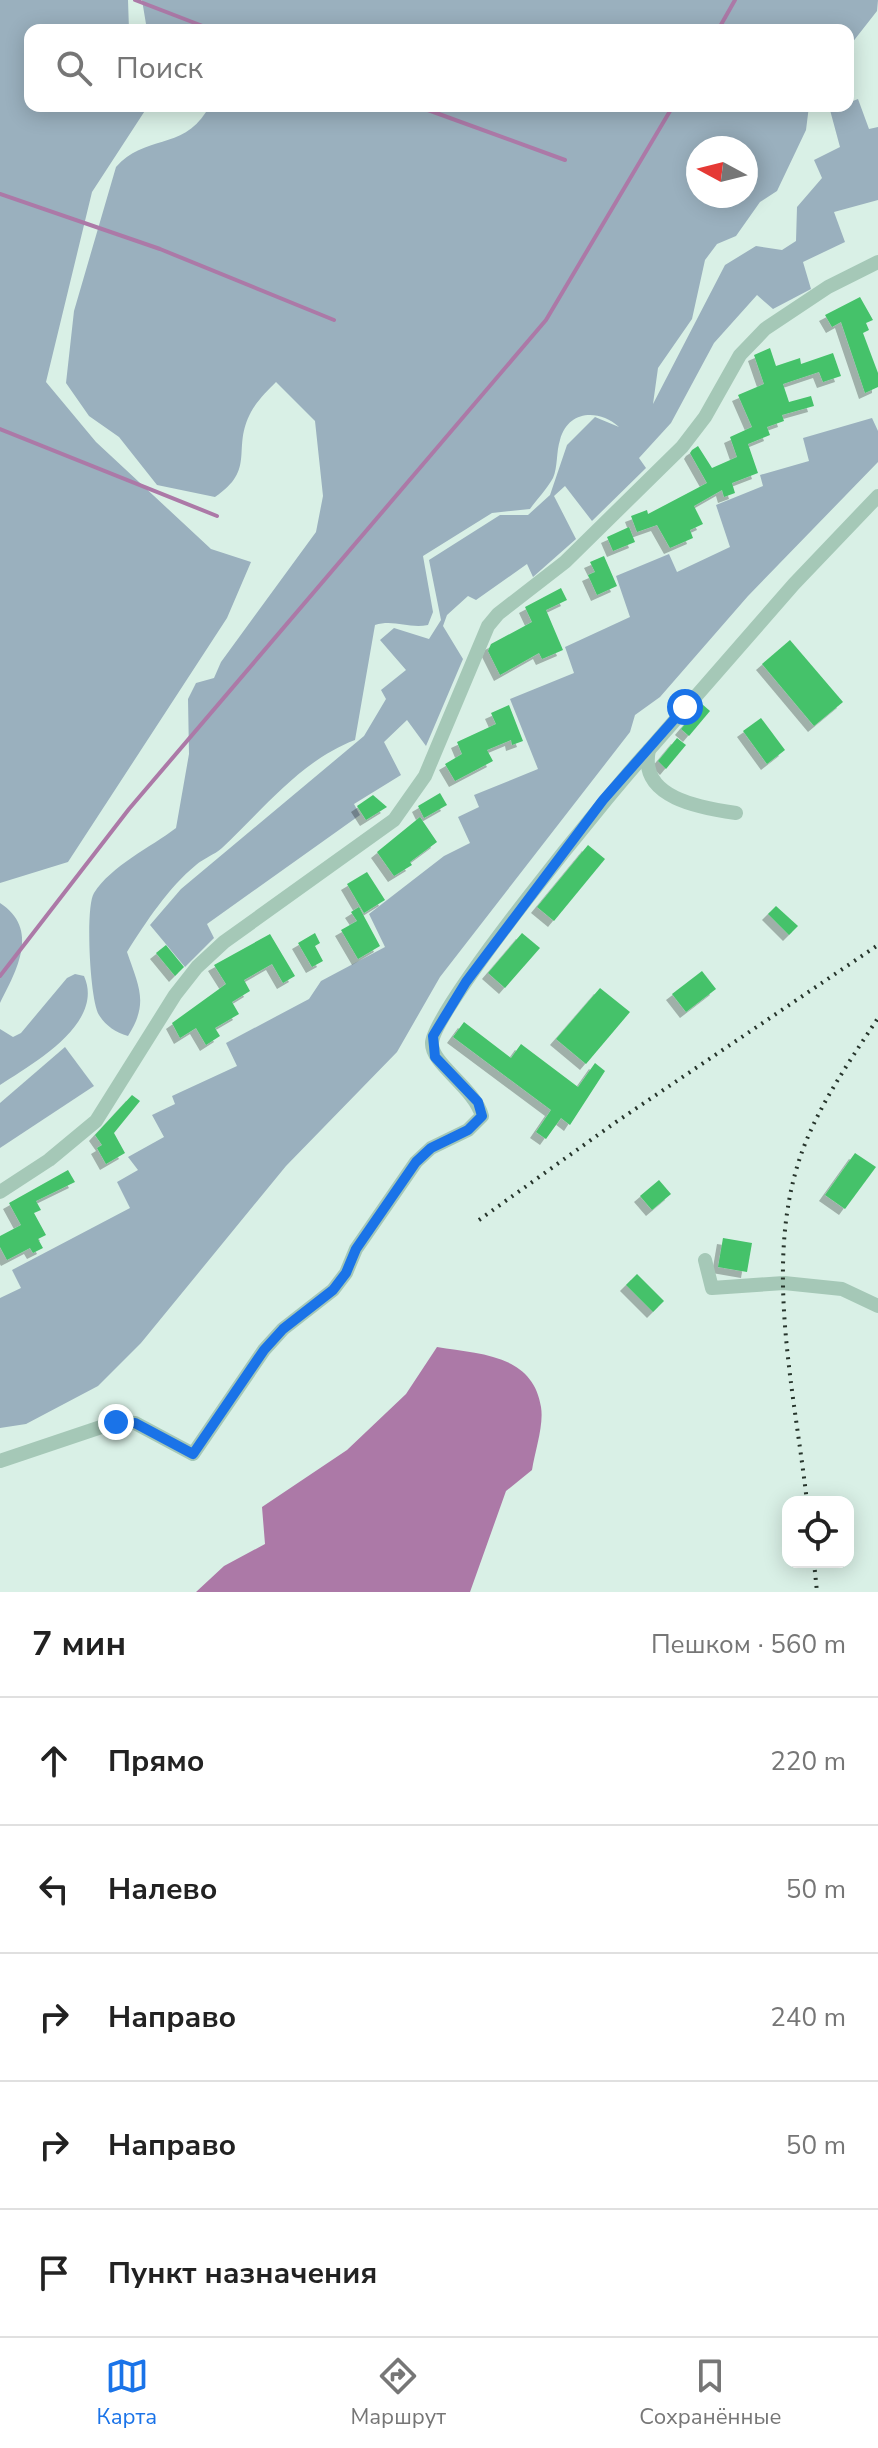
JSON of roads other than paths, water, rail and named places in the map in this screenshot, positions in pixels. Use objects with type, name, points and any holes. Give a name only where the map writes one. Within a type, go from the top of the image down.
[{"type":"street","points":[[0,1192],[49,1160],[96,1121],[144,1049],[175,995],[197,967],[224,942],[394,820],[425,776],[488,626],[498,614],[565,562],[682,447],[749,345],[787,311],[878,262]]},
{"type":"street","points":[[0,1461],[116,1422],[135,1423],[193,1454],[264,1350],[340,1281],[356,1249],[416,1162],[431,1148],[468,1130],[482,1116],[478,1102],[435,1057],[433,1036],[466,982],[603,800],[794,584],[878,496]]},
{"type":"street","points":[[649,750],[646,763],[654,783],[676,799],[736,813]]},
{"type":"street","points":[[705,1260],[712,1288],[784,1283],[842,1289],[878,1306]]},
{"type":"waterway","points":[[135,0],[197,24]]},
{"type":"waterway","points":[[721,24],[735,0]]},
{"type":"waterway","points":[[433,112],[565,160]]},
{"type":"waterway","points":[[0,976],[129,809],[546,320],[669,112]]},
{"type":"waterway","points":[[0,194],[160,249],[334,320]]},
{"type":"waterway","points":[[0,429],[217,516]]},
{"type":"railway","points":[[479,1220],[616,1122],[878,945]]},
{"type":"railway","points":[[806,1496],[784,1319],[785,1227],[793,1182],[814,1123],[878,1018]]},
{"type":"railway","points":[[815,1568],[817,1592]]}]
